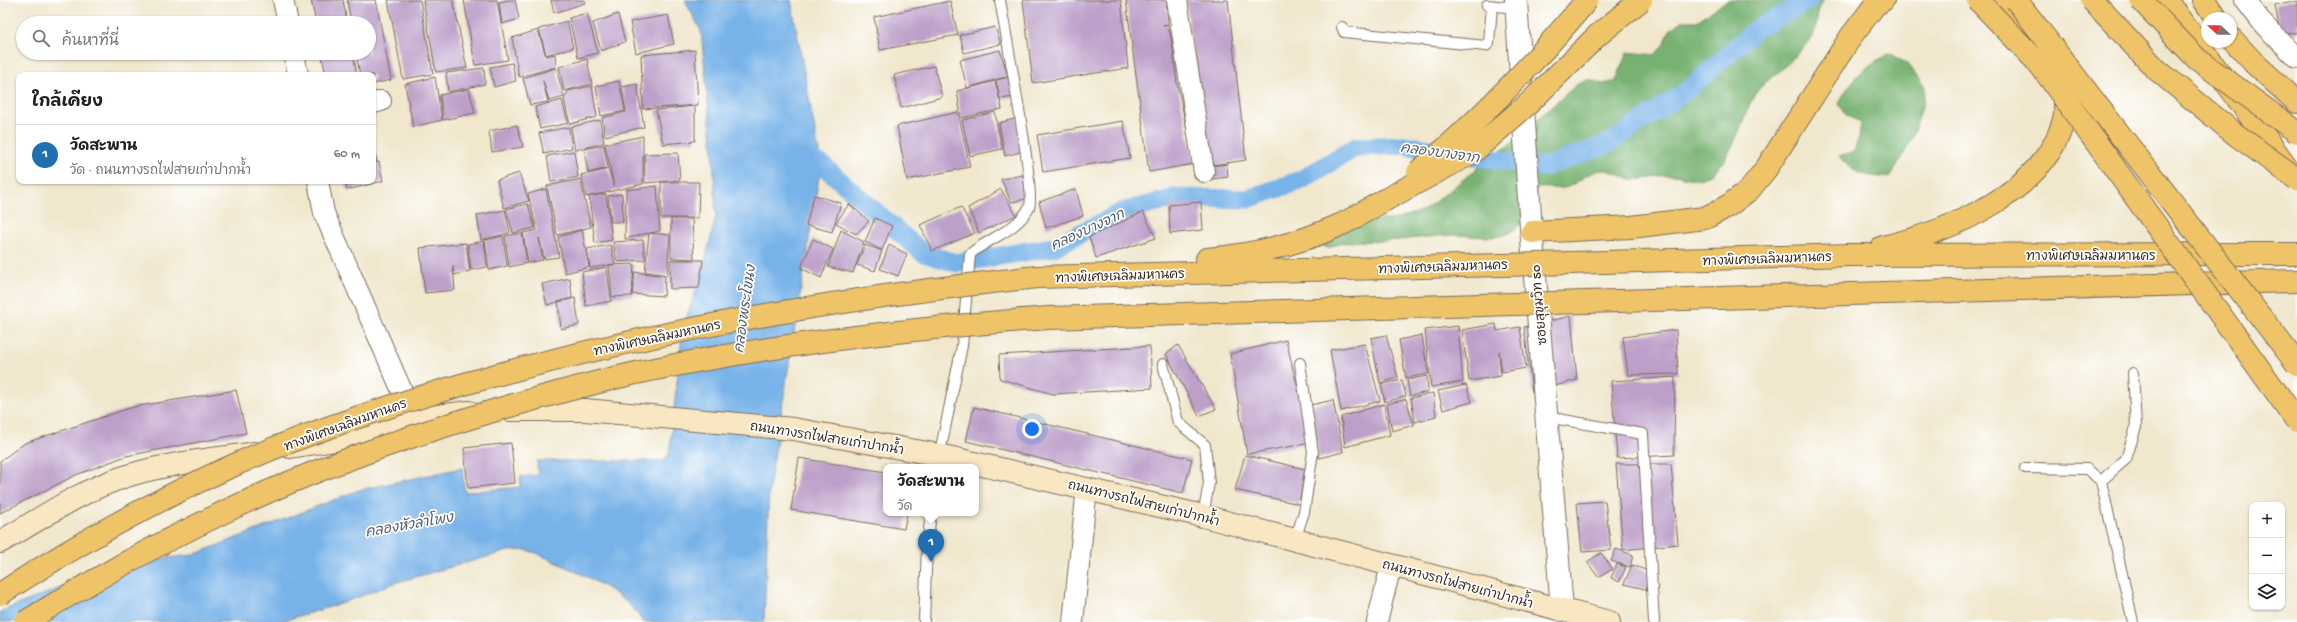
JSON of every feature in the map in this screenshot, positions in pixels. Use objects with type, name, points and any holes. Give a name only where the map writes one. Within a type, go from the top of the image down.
[{"type":"highway","points":[[1385,200],[1496,102],[1533,64],[1587,0]]},
{"type":"highway","points":[[1037,277],[1236,256],[1293,243],[1340,225],[1473,152],[1529,104],[1598,35],[1641,0]]},
{"type":"highway","points":[[1532,232],[1631,227],[1705,218],[1728,206],[1749,190],[1766,170],[1852,35],[1875,5],[1883,0]]},
{"type":"highway","points":[[1978,0],[2046,72],[2297,421]]},
{"type":"highway","points":[[1850,255],[1935,232],[1977,213],[2016,187],[2039,166],[2055,140],[2065,115],[2064,87],[2053,58],[2004,8],[1989,0]]},
{"type":"highway","points":[[2016,0],[2297,364]]},
{"type":"highway","points":[[2092,0],[2156,69],[2235,134],[2297,180]]},
{"type":"highway","points":[[2142,0],[2197,59],[2297,132]]},
{"type":"highway","points":[[2167,0],[2297,180]]},
{"type":"highway","points":[[2204,0],[2212,12]]},
{"type":"highway","points":[[2237,45],[2254,63],[2297,102]]},
{"type":"highway","name":"ทางพิเศษเฉลิมมหานคร","points":[[0,594],[76,546],[156,502],[242,461],[342,422],[440,391],[621,344],[731,321],[832,303],[933,288],[1037,277],[1850,255],[2297,254]]},
{"type":"highway","points":[[25,622],[89,582],[174,537],[264,493],[360,454],[452,423],[557,392],[648,370],[750,351],[925,327],[1048,318],[2297,281]]},
{"type":"main road","name":"ถนนทางรถไฟสายเก่าปากน้ำ","points":[[0,542],[92,489],[122,478],[156,469],[349,438],[414,419],[477,411],[532,409],[640,414],[794,429],[955,464]]},
{"type":"main road","name":"ถนนทางรถไฟสายเก่าปากน้ำ","points":[[979,468],[1087,488],[1203,516],[1562,610],[1598,621]]},
{"type":"street","points":[[283,0],[286,16]]},
{"type":"street","points":[[1177,0],[1204,172]]},
{"type":"street","points":[[2245,0],[2264,25],[2297,58]]},
{"type":"street","name":"ซอยสุขุมวิท 50","points":[[1516,4],[1528,188],[1562,610]]},
{"type":"street","points":[[295,60],[297,72]]},
{"type":"street","points":[[319,184],[324,214],[414,419]]},
{"type":"street","points":[[1073,622],[1087,488]]},
{"type":"street","points":[[1377,622],[1391,566]]},
{"type":"lane","points":[[938,461],[962,346],[970,254],[985,242],[1002,234],[1019,223],[1031,207],[1029,174],[1000,0]]},
{"type":"lane","points":[[1342,28],[1344,32],[1486,46],[1489,44],[1489,5],[1516,4]]},
{"type":"lane","points":[[1295,540],[1304,512],[1313,452],[1300,363]]},
{"type":"lane","points":[[1163,364],[1178,422],[1205,446],[1209,483],[1203,516]]},
{"type":"lane","points":[[2102,481],[2126,459],[2136,427],[2133,373]]},
{"type":"lane","points":[[1547,417],[1643,434],[1654,622]]},
{"type":"lane","points":[[2025,468],[2087,469],[2102,481],[2133,622]]},
{"type":"lane","points":[[924,622],[927,546],[931,516]]},
{"type":"green space","points":[[1728,0],[1824,0],[1819,10],[1816,28],[1811,38],[1782,69],[1763,85],[1754,96],[1728,154],[1712,173],[1698,179],[1667,175],[1636,180],[1602,170],[1591,173],[1568,187],[1537,188],[1527,212],[1520,224],[1516,229],[1505,235],[1483,237],[1454,235],[1355,242],[1342,243],[1328,248],[1314,242],[1354,222],[1398,219],[1426,209],[1484,163],[1496,156],[1576,85],[1589,79],[1603,84],[1616,81],[1627,52],[1655,55],[1664,44],[1670,30],[1682,21],[1697,21]]},
{"type":"green space","points":[[1890,53],[1907,64],[1925,87],[1921,110],[1913,135],[1902,158],[1889,178],[1867,175],[1855,171],[1844,163],[1839,156],[1854,151],[1859,137],[1861,122],[1847,116],[1839,104],[1848,88],[1860,74],[1874,62]]},
{"type":"water","points":[[685,0],[791,0],[821,164],[769,489],[764,622],[643,622],[635,610],[610,590],[537,553],[525,550],[508,551],[394,583],[343,603],[279,622],[0,622],[0,612],[121,563],[193,555],[359,490],[462,468],[465,492],[521,487],[520,477],[538,475],[537,461],[663,461],[669,454],[683,327],[702,274],[716,216],[713,152],[701,31]]},
{"type":"building","points":[[311,0],[343,0],[346,16],[314,16]]},
{"type":"building","points":[[347,0],[376,0],[391,80],[376,83],[376,72],[359,72],[357,60],[376,60],[376,16],[350,16]]},
{"type":"building","points":[[388,0],[420,0],[433,74],[403,79]]},
{"type":"building","points":[[423,0],[453,0],[467,68],[436,72]]},
{"type":"building","points":[[464,0],[497,0],[508,60],[475,65]]},
{"type":"building","points":[[515,0],[519,19],[502,24],[499,2]]},
{"type":"building","points":[[551,0],[584,0],[585,3],[554,13]]},
{"type":"building","points":[[1023,0],[1121,0],[1128,68],[1033,83]]},
{"type":"building","points":[[1126,0],[1166,0],[1168,25],[1177,83],[1194,164],[1149,172]]},
{"type":"building","points":[[1186,0],[1228,0],[1246,160],[1207,166]]},
{"type":"building","points":[[2297,0],[2297,33],[2280,32],[2275,5]]},
{"type":"building","points":[[950,1],[958,35],[880,50],[874,17]]},
{"type":"building","points":[[587,13],[598,53],[578,58],[569,18]]},
{"type":"building","points":[[618,14],[625,42],[601,51],[593,23]]},
{"type":"building","points":[[668,15],[674,44],[636,53],[630,22]]},
{"type":"building","points":[[567,21],[573,48],[546,55],[539,29]]},
{"type":"building","points":[[995,27],[1001,44],[964,53],[960,35]]},
{"type":"building","points":[[538,30],[546,56],[555,54],[556,67],[519,77],[512,38]]},
{"type":"building","points":[[695,50],[698,105],[643,109],[641,55]]},
{"type":"building","points":[[1000,50],[1008,76],[967,88],[960,60]]},
{"type":"building","points":[[587,59],[592,84],[564,91],[559,67]]},
{"type":"building","points":[[323,60],[354,60],[356,72],[325,72]]},
{"type":"building","points":[[512,63],[516,81],[494,87],[490,67]]},
{"type":"building","points":[[934,66],[942,97],[901,108],[894,75]]},
{"type":"building","points":[[484,68],[485,84],[448,92],[446,73]]},
{"type":"building","points":[[556,68],[564,97],[549,101],[543,81],[548,102],[530,105],[523,78]]},
{"type":"building","points":[[435,77],[442,120],[413,127],[405,84]]},
{"type":"building","points":[[1011,77],[1014,97],[1000,99],[996,80]]},
{"type":"building","points":[[619,81],[625,111],[601,116],[596,86]]},
{"type":"building","points":[[995,81],[1002,109],[961,118],[957,91]]},
{"type":"building","points":[[637,84],[644,127],[605,136],[602,118],[626,112],[622,87]]},
{"type":"building","points":[[592,86],[597,117],[570,124],[564,100],[568,91]]},
{"type":"building","points":[[469,89],[475,113],[443,120],[440,95]]},
{"type":"building","points":[[562,100],[568,123],[540,129],[535,107]]},
{"type":"building","points":[[695,106],[695,141],[663,144],[656,110]]},
{"type":"building","points":[[958,112],[970,167],[907,180],[897,126]]},
{"type":"building","points":[[995,112],[1002,149],[970,156],[962,120]]},
{"type":"building","points":[[1018,118],[1024,151],[1005,156],[999,123]]},
{"type":"building","points":[[600,120],[604,143],[575,150],[571,127]]},
{"type":"building","points":[[1123,121],[1130,158],[1043,172],[1037,135]]},
{"type":"building","points":[[517,125],[523,147],[492,152],[489,131]]},
{"type":"building","points":[[569,127],[572,148],[544,154],[539,133]]},
{"type":"building","points":[[643,136],[643,184],[586,197],[581,175],[608,169],[614,186],[605,144]]},
{"type":"building","points":[[604,145],[608,168],[588,173],[584,149]]},
{"type":"building","points":[[574,151],[578,177],[551,182],[547,156]]},
{"type":"building","points":[[678,153],[680,180],[645,183],[644,154]]},
{"type":"building","points":[[376,162],[379,162],[383,181],[376,183]]},
{"type":"building","points":[[1227,164],[1228,177],[1212,179],[1210,166]]},
{"type":"building","points":[[519,173],[529,201],[504,208],[497,180]]},
{"type":"building","points":[[1023,175],[1026,199],[1011,202],[1001,179]]},
{"type":"building","points":[[580,179],[591,227],[557,235],[547,186]]},
{"type":"building","points":[[661,182],[699,182],[698,218],[661,218]]},
{"type":"building","points":[[346,184],[371,184],[347,190]]},
{"type":"building","points":[[657,186],[660,231],[650,233],[670,235],[667,275],[645,272],[649,233],[625,239],[626,190]]},
{"type":"building","points":[[546,189],[559,257],[544,259],[539,238],[543,260],[528,263],[523,233],[537,230],[528,194]]},
{"type":"building","points":[[1001,189],[1016,215],[979,233],[968,208]]},
{"type":"building","points":[[1076,189],[1083,216],[1046,228],[1039,202]]},
{"type":"building","points":[[606,194],[612,240],[595,243],[589,196]]},
{"type":"building","points":[[622,194],[623,222],[611,222],[608,196]]},
{"type":"building","points":[[814,195],[841,203],[832,232],[806,225]]},
{"type":"building","points":[[1201,202],[1203,230],[1170,234],[1169,205]]},
{"type":"building","points":[[528,204],[535,228],[513,233],[506,209]]},
{"type":"building","points":[[849,204],[869,221],[856,234],[836,223]]},
{"type":"building","points":[[961,207],[975,233],[932,251],[920,225]]},
{"type":"building","points":[[505,210],[510,233],[481,240],[477,215]]},
{"type":"building","points":[[1143,212],[1156,238],[1096,258],[1089,237]]},
{"type":"building","points":[[875,218],[892,226],[882,250],[865,242]]},
{"type":"building","points":[[671,219],[692,219],[694,259],[671,258]]},
{"type":"building","points":[[582,230],[589,267],[565,273],[558,237]]},
{"type":"building","points":[[841,230],[864,242],[853,273],[828,267]]},
{"type":"building","points":[[522,233],[527,263],[509,267],[505,236]]},
{"type":"building","points":[[503,236],[507,266],[489,270],[485,240]]},
{"type":"building","points":[[813,239],[833,249],[821,278],[801,268]]},
{"type":"building","points":[[643,240],[645,260],[617,262],[613,242]]},
{"type":"building","points":[[484,241],[487,267],[471,270],[468,244]]},
{"type":"building","points":[[466,243],[470,271],[454,275],[453,266],[455,290],[425,293],[420,248]]},
{"type":"building","points":[[611,245],[615,264],[590,268],[587,249]]},
{"type":"building","points":[[865,245],[882,251],[875,271],[857,265]]},
{"type":"building","points":[[889,245],[907,254],[898,276],[880,269]]},
{"type":"building","points":[[670,260],[703,260],[699,288],[670,289]]},
{"type":"building","points":[[634,264],[632,296],[612,297],[609,265]]},
{"type":"building","points":[[607,267],[611,301],[586,306],[582,272]]},
{"type":"building","points":[[635,272],[665,276],[664,296],[632,294]]},
{"type":"building","points":[[570,278],[572,298],[547,305],[542,284]]},
{"type":"building","points":[[575,298],[579,325],[561,329],[558,302]]},
{"type":"building","points":[[1571,316],[1577,380],[1532,392],[1524,327]]},
{"type":"building","points":[[1496,324],[1497,331],[1520,327],[1526,368],[1502,372],[1499,351],[1501,376],[1469,381],[1462,330]]},
{"type":"building","points":[[1458,326],[1463,382],[1431,387],[1425,330]]},
{"type":"building","points":[[1676,330],[1678,374],[1628,375],[1623,337]]},
{"type":"building","points":[[1386,335],[1398,378],[1380,383],[1371,338]]},
{"type":"building","points":[[1422,335],[1428,374],[1406,378],[1399,340]]},
{"type":"building","points":[[1286,340],[1311,443],[1247,454],[1230,354]]},
{"type":"building","points":[[1365,344],[1380,401],[1341,411],[1330,350]]},
{"type":"building","points":[[1178,345],[1216,409],[1199,416],[1166,354]]},
{"type":"building","points":[[1150,346],[1152,388],[1053,394],[1000,379],[999,355]]},
{"type":"building","points":[[1427,376],[1428,392],[1410,396],[1407,380]]},
{"type":"building","points":[[1675,377],[1674,455],[1617,458],[1611,381]]},
{"type":"building","points":[[1402,380],[1406,396],[1385,402],[1381,384]]},
{"type":"building","points":[[1466,385],[1472,402],[1443,410],[1438,391]]},
{"type":"building","points":[[236,390],[246,433],[126,456],[76,475],[0,513],[0,461],[25,443],[133,407]]},
{"type":"building","points":[[1433,393],[1436,416],[1415,422],[1411,398]]},
{"type":"building","points":[[1406,399],[1414,425],[1392,431],[1387,404]]},
{"type":"building","points":[[1333,400],[1343,452],[1319,458],[1311,405]]},
{"type":"building","points":[[1384,404],[1390,435],[1345,447],[1341,417]]},
{"type":"building","points":[[974,407],[1192,459],[1183,493],[966,441]]},
{"type":"building","points":[[511,443],[515,483],[468,488],[464,448]]},
{"type":"building","points":[[1245,455],[1305,469],[1299,504],[1235,490]]},
{"type":"building","points":[[799,458],[883,472],[883,516],[906,516],[904,529],[791,510]]},
{"type":"building","points":[[1616,464],[1671,464],[1678,544],[1623,550]]},
{"type":"building","points":[[1605,501],[1611,550],[1582,552],[1577,503]]},
{"type":"building","points":[[1616,549],[1633,555],[1630,567],[1611,561]]},
{"type":"building","points":[[1601,553],[1613,569],[1598,577],[1587,562]]},
{"type":"building","points":[[1617,564],[1626,567],[1619,582],[1611,578]]},
{"type":"building","points":[[1632,565],[1651,572],[1649,590],[1624,584]]},
{"type":"waterway","name":"คลองบางจาก","points":[[795,160],[821,164],[923,253],[956,263],[1054,247],[1122,212],[1175,198],[1248,199],[1301,180],[1356,147],[1403,145],[1544,167],[1608,144],[1689,89],[1755,30],[1809,0]]},
{"type":"place","name":"วัดสะพาน","points":[[931,562]]},
{"type":"water label","name":"คลองพระโขนง","points":[[744,309]]},
{"type":"water label","name":"คลองหัวลำโพง","points":[[409,524]]}]
